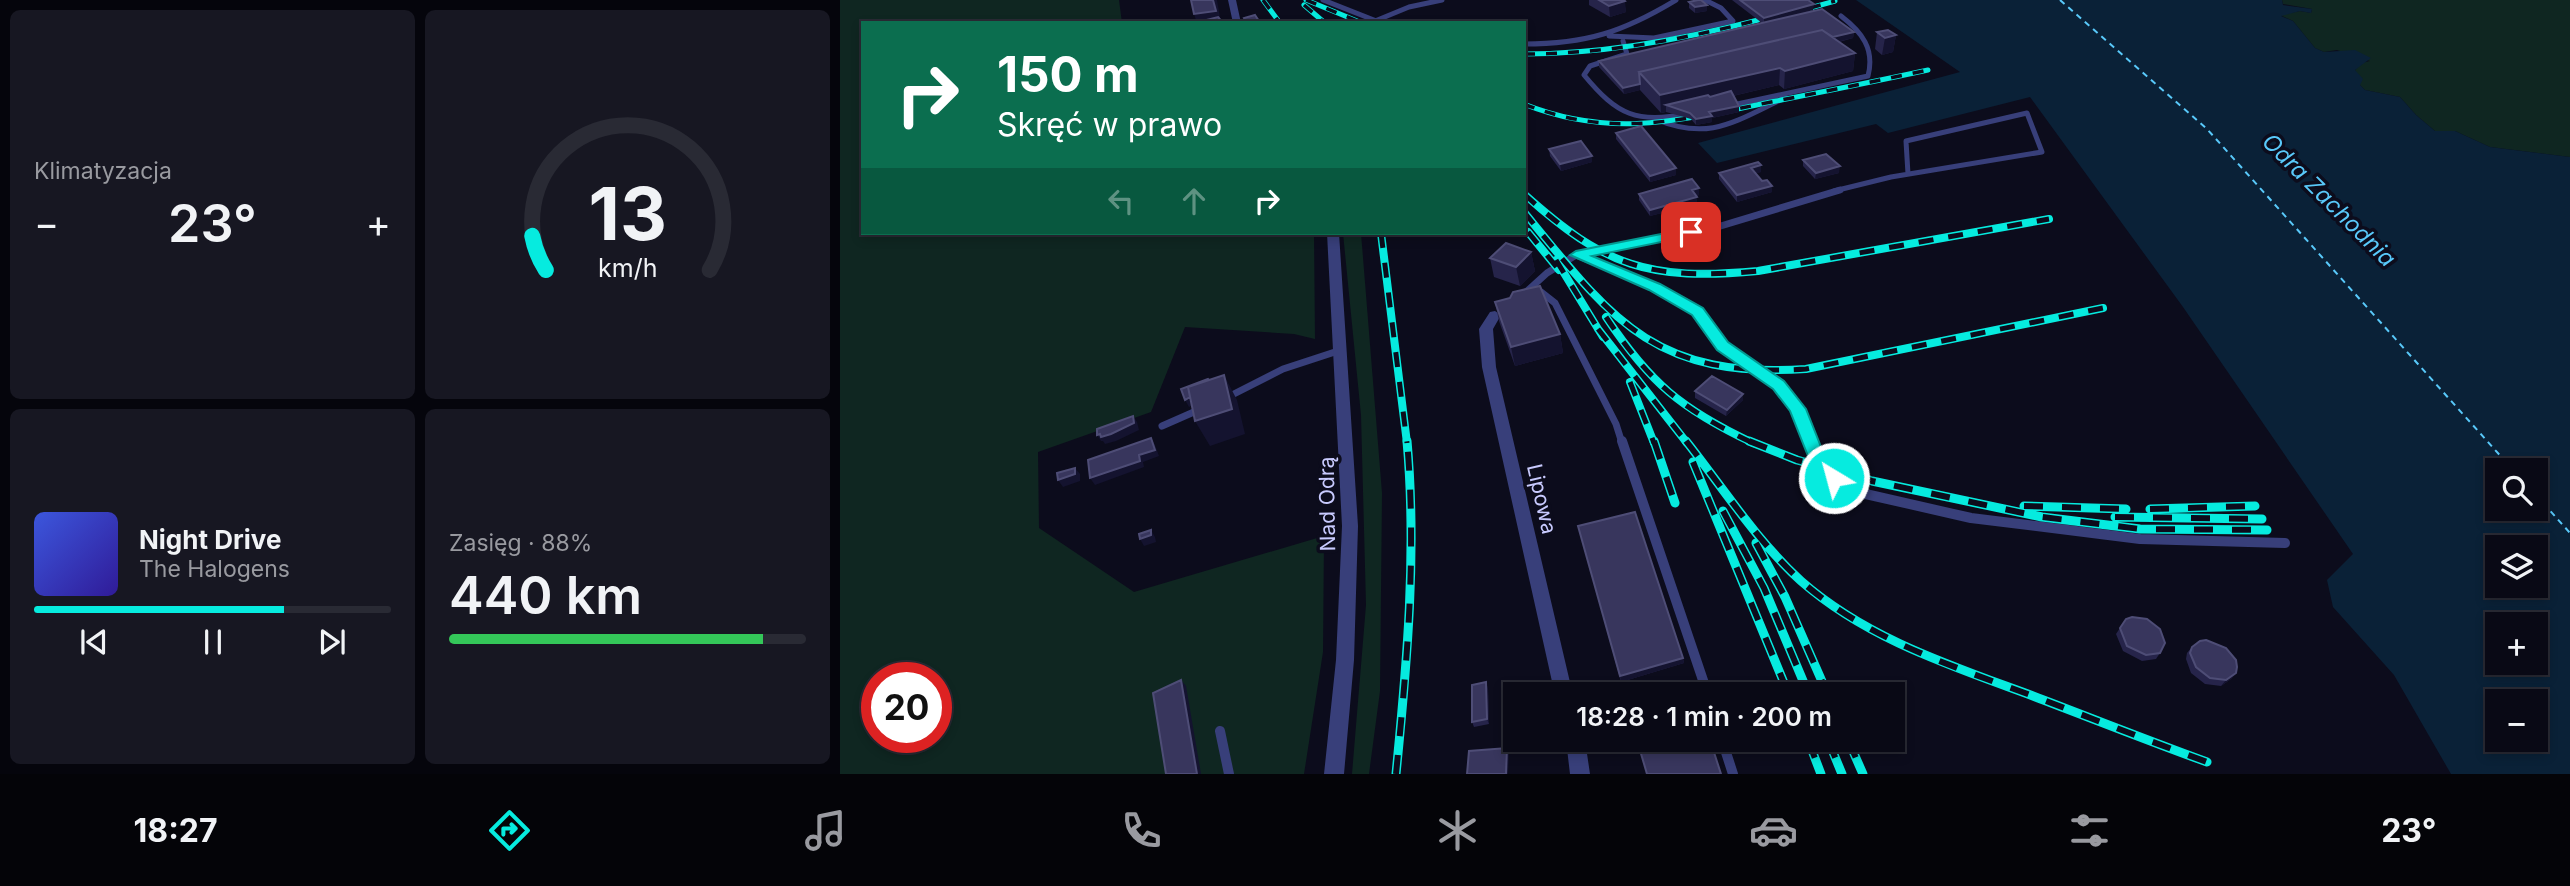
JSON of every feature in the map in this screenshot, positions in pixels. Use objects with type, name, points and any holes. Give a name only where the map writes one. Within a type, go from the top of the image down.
[{"type":"street","points":[[1232,0],[1237,21]]},
{"type":"street","name":"Nad Odrą","points":[[1333,235],[1349,491],[1350,556],[1345,660],[1334,774]]},
{"type":"street","name":"Lipowa","points":[[1499,313],[1486,329],[1489,367],[1561,682]]},
{"type":"street","points":[[1577,752],[1580,774]]},
{"type":"lane","points":[[1323,0],[1376,21]]},
{"type":"lane","points":[[1380,21],[1409,7],[1441,0]]},
{"type":"lane","points":[[1526,44],[1577,43],[1609,36],[1676,0]]},
{"type":"lane","points":[[1609,36],[1623,41],[1664,36],[1733,21],[1721,8],[1705,0]]},
{"type":"lane","points":[[1714,108],[1868,76],[1873,62],[1872,53],[1861,31],[1841,16]]},
{"type":"lane","points":[[1623,41],[1627,54],[1590,66],[1584,75],[1613,108],[1642,119],[1701,111]]},
{"type":"lane","points":[[1652,118],[1681,129],[1700,130],[1733,121],[1798,92]]},
{"type":"lane","points":[[1703,682],[1616,425],[1555,303],[1541,292],[1519,298],[1547,273],[1576,255],[1714,228],[1842,189],[1908,174],[2042,152],[2027,113],[1906,141],[1908,174]]},
{"type":"lane","points":[[1576,255],[1654,287],[1697,312],[1722,346],[1779,385],[1797,409],[1820,466],[1848,490],[1971,518],[2140,539],[2285,543]]},
{"type":"lane","points":[[1162,426],[1283,369],[1341,350]]},
{"type":"lane","points":[[1220,731],[1229,774]]},
{"type":"lane","points":[[1726,752],[1733,774]]},
{"type":"green space","points":[[840,0],[1119,0],[1122,21],[861,21],[861,235],[1314,235],[1315,339],[1294,334],[1185,327],[1151,412],[1038,452],[1039,528],[1134,592],[1324,536],[1323,652],[1304,774],[840,774]]},
{"type":"green space","points":[[2282,0],[2570,0],[2570,157],[2490,147],[2455,131],[2435,131],[2400,97],[2365,90],[2360,85],[2355,70],[2361,63],[2370,61],[2337,50],[2324,52],[2315,48],[2293,21],[2280,15],[2300,11],[2311,13],[2312,9],[2283,4]]},
{"type":"green space","points":[[1343,235],[1361,235],[1382,493],[1380,691],[1369,774],[1352,774],[1366,605],[1361,415]]},
{"type":"water","name":"Odra Zachodnia","points":[[1856,0],[2282,0],[2283,5],[2312,9],[2311,13],[2300,11],[2281,16],[2293,21],[2315,48],[2324,52],[2355,50],[2371,58],[2355,70],[2363,79],[2360,85],[2365,90],[2400,97],[2435,131],[2455,131],[2490,147],[2570,157],[2570,774],[2451,774],[2394,675],[2333,607],[2327,580],[2353,554],[2183,307],[2030,97],[1888,133],[1876,124],[1717,163],[1698,143],[1960,72]]},
{"type":"building","points":[[1191,0],[1213,0],[1216,11],[1194,14]]},
{"type":"building","points":[[1599,0],[1624,0],[1625,1],[1609,6]]},
{"type":"building","points":[[1701,0],[1707,5],[1695,7],[1689,2]]},
{"type":"building","points":[[1740,0],[1808,0],[1814,4],[1764,18]]},
{"type":"building","points":[[1822,9],[1854,32],[1833,37],[1822,30],[1639,72],[1640,84],[1623,88],[1599,61]]},
{"type":"building","points":[[1255,15],[1259,21],[1246,21],[1244,18]]},
{"type":"building","points":[[1218,17],[1221,21],[1202,21]]},
{"type":"building","points":[[1822,30],[1855,53],[1785,71],[1780,68],[1660,95],[1639,72]]},
{"type":"building","points":[[1888,30],[1896,35],[1885,38],[1877,32]]},
{"type":"building","points":[[1731,91],[1739,106],[1709,112],[1712,116],[1696,119],[1690,113],[1666,105],[1708,95],[1710,97]]},
{"type":"building","points":[[1641,126],[1676,168],[1650,176],[1616,133]]},
{"type":"building","points":[[1581,141],[1592,156],[1560,164],[1549,149]]},
{"type":"building","points":[[1826,154],[1840,166],[1816,173],[1803,160]]},
{"type":"building","points":[[1758,162],[1761,165],[1751,168],[1762,181],[1767,180],[1772,186],[1737,195],[1719,173]]},
{"type":"building","points":[[1692,179],[1699,188],[1692,190],[1697,197],[1650,210],[1639,194]]},
{"type":"building","points":[[1506,243],[1531,252],[1516,267],[1490,258]]},
{"type":"building","points":[[1540,286],[1560,334],[1511,347],[1495,302],[1510,298],[1513,292]]},
{"type":"building","points":[[1224,375],[1232,409],[1195,421],[1188,387]]},
{"type":"building","points":[[1712,376],[1743,394],[1727,410],[1695,391]]},
{"type":"building","points":[[1208,379],[1188,387],[1190,397],[1185,400],[1181,389]]},
{"type":"building","points":[[1133,416],[1134,423],[1111,434],[1101,437],[1100,434],[1097,435],[1097,429]]},
{"type":"building","points":[[1151,438],[1155,450],[1139,455],[1140,461],[1090,478],[1088,460]]},
{"type":"building","points":[[1075,468],[1075,474],[1058,480],[1057,473]]},
{"type":"building","points":[[1635,512],[1683,658],[1620,676],[1578,526]]},
{"type":"building","points":[[1151,530],[1151,535],[1140,539],[1139,534]]},
{"type":"building","points":[[2126,619],[2147,619],[2160,629],[2165,643],[2160,653],[2146,655],[2127,646],[2120,628]]},
{"type":"building","points":[[2206,640],[2226,648],[2236,660],[2236,673],[2226,680],[2210,678],[2196,667],[2190,653],[2192,647]]},
{"type":"building","points":[[1181,680],[1197,774],[1166,774],[1153,693]]},
{"type":"building","points":[[1486,682],[1487,719],[1472,722],[1472,685]]},
{"type":"building","points":[[1503,748],[1503,752],[1507,752],[1506,774],[1467,774],[1469,751]]},
{"type":"building","points":[[1641,752],[1714,752],[1721,774],[1647,774]]},
{"type":"ferry route","points":[[2060,0],[2207,129],[2502,458]]},
{"type":"ferry route","points":[[2548,508],[2570,533]]},
{"type":"railway","points":[[1263,0],[1279,21]]},
{"type":"railway","points":[[1306,0],[1357,21]]},
{"type":"railway","points":[[1810,8],[1835,1]]},
{"type":"railway","points":[[1304,5],[1323,21]]},
{"type":"railway","points":[[1526,54],[1583,52],[1642,44],[1758,20]]},
{"type":"railway","points":[[1526,105],[1557,115],[1589,121],[1650,123],[1711,114],[1928,70]]},
{"type":"railway","points":[[1526,196],[1579,238],[1605,253],[1630,264],[1687,273],[1758,271],[2049,219]]},
{"type":"railway","points":[[1526,214],[1584,284],[1612,312],[1641,335],[1673,352],[1710,364],[1754,370],[1806,369],[2103,308]]},
{"type":"railway","points":[[1528,232],[1559,270]]},
{"type":"railway","points":[[1381,235],[1407,443]]},
{"type":"railway","points":[[1556,260],[1599,330]]},
{"type":"railway","points":[[1606,317],[1637,360],[1669,392],[1686,406],[1753,443]]},
{"type":"railway","points":[[1599,330],[1687,443]]},
{"type":"railway","points":[[1599,330],[1603,337]]},
{"type":"railway","points":[[1630,382],[1654,443]]},
{"type":"railway","points":[[1396,774],[1411,566],[1407,441]]},
{"type":"railway","points":[[1654,441],[1675,503]]},
{"type":"railway","points":[[1686,441],[1755,532],[1785,565],[1801,581],[1854,619],[1941,662],[2207,762]]},
{"type":"railway","points":[[1749,441],[1797,460],[1872,481],[2042,517],[2140,529],[2267,530]]},
{"type":"railway","points":[[1693,462],[1784,682]]},
{"type":"railway","points":[[2024,506],[2126,509]]},
{"type":"railway","points":[[2150,509],[2255,506]]},
{"type":"railway","points":[[1723,511],[1764,588],[1804,682]]},
{"type":"railway","points":[[2115,517],[2262,519]]},
{"type":"railway","points":[[1756,543],[1785,597],[1822,682]]},
{"type":"railway","points":[[1813,752],[1821,774]]},
{"type":"railway","points":[[1833,752],[1842,774]]},
{"type":"railway","points":[[1853,752],[1863,774]]},
{"type":"route","points":[[1691,232],[1576,255],[1654,287],[1697,312],[1722,346],[1779,385],[1797,409],[1820,466],[1834,478]]}]
